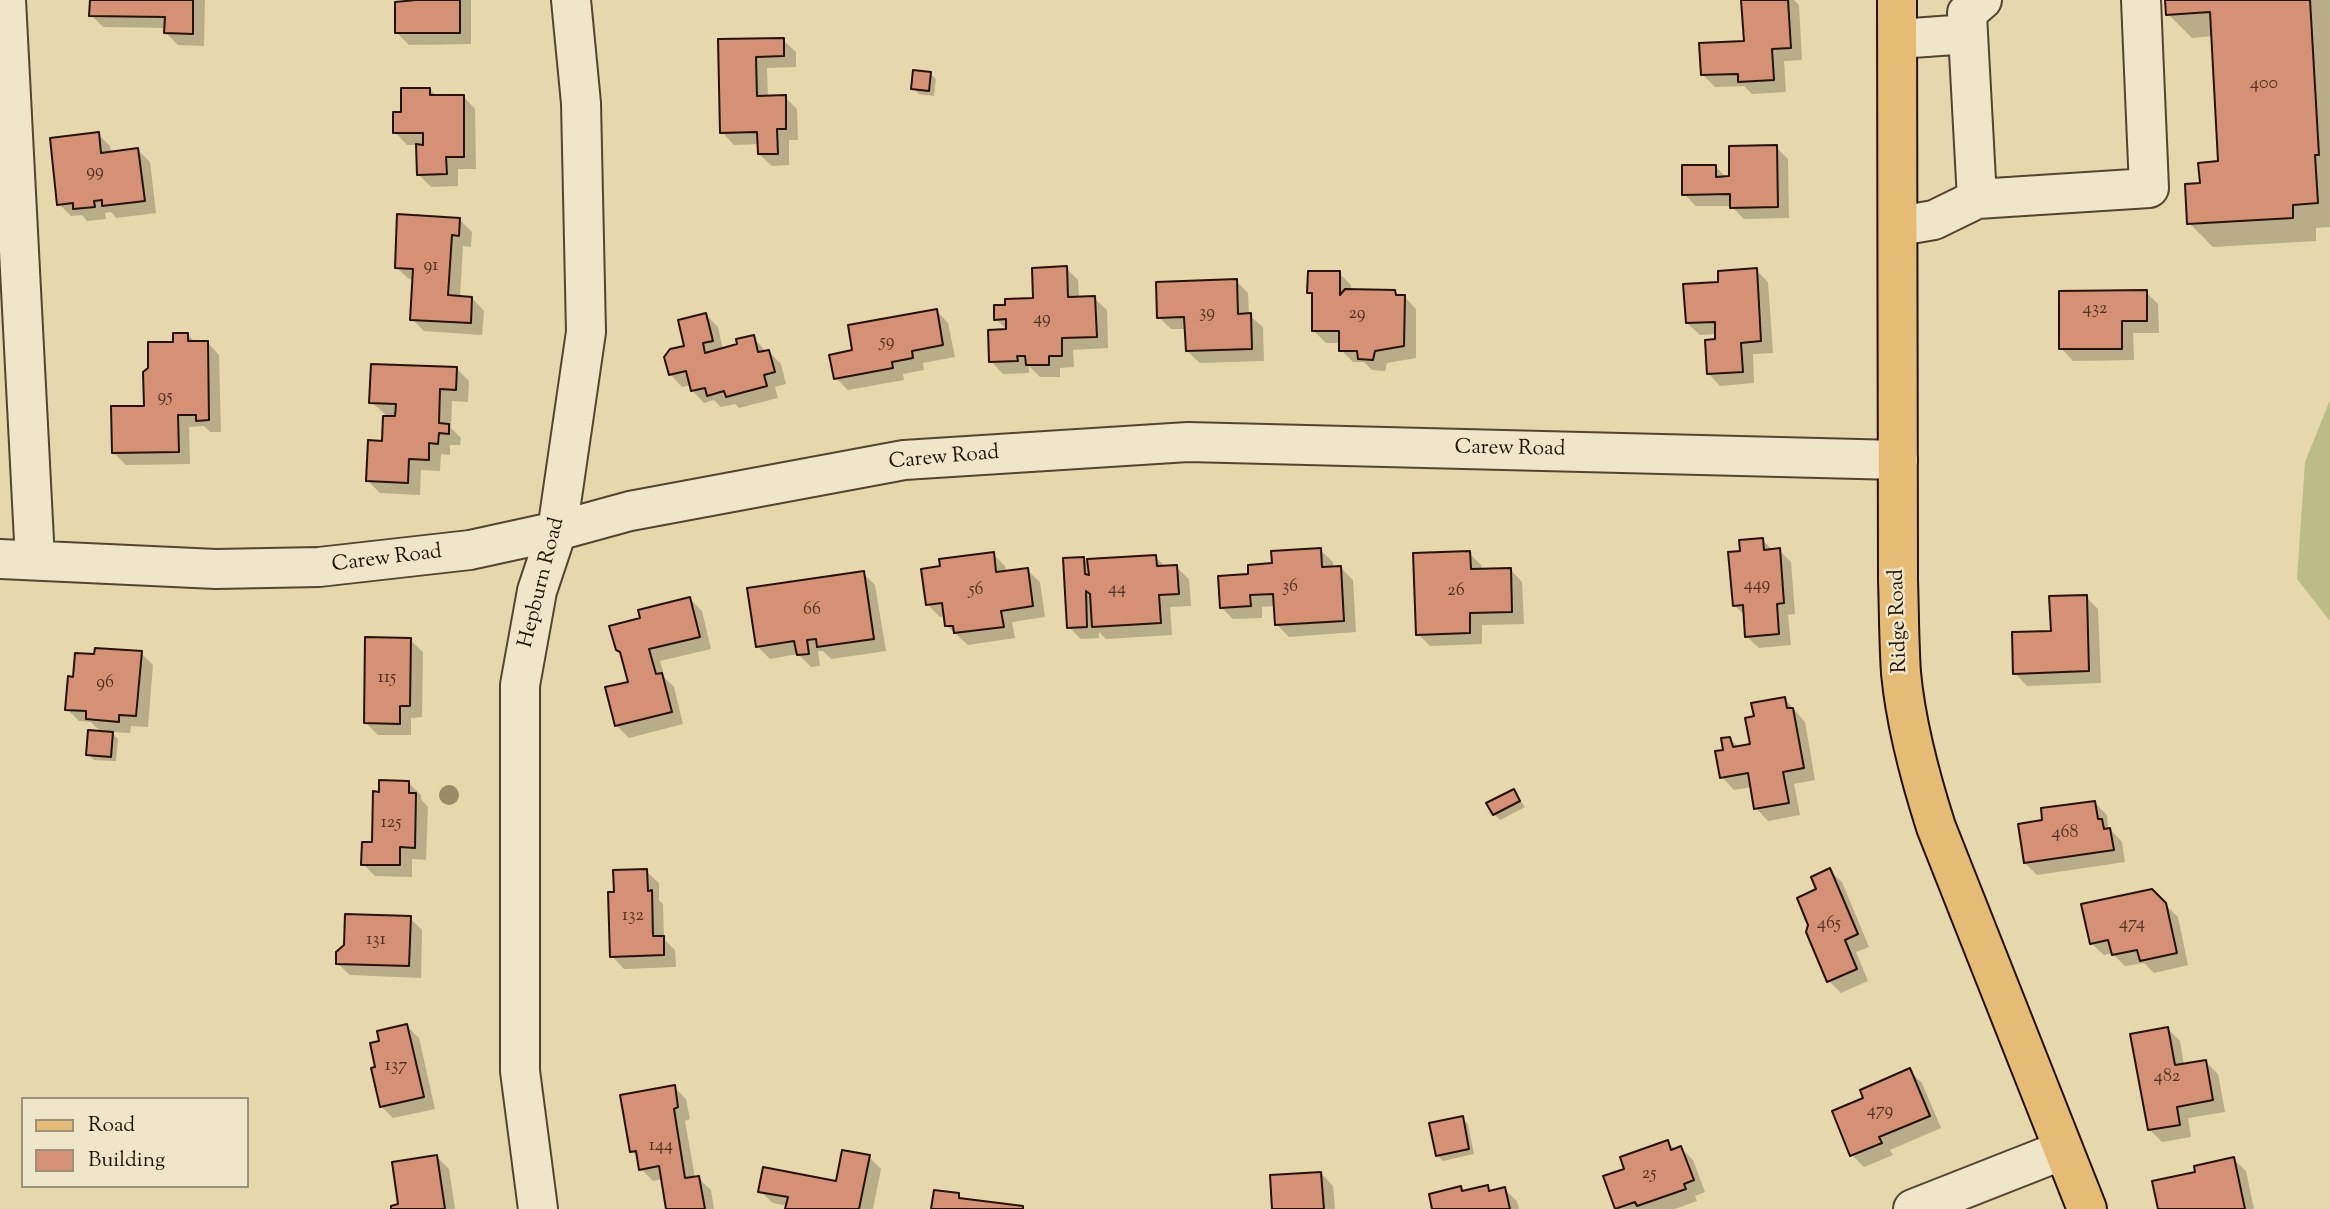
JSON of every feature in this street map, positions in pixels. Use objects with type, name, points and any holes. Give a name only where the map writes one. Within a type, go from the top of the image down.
[{"type":"main road","name":"Ridge Road","points":[[1897,0],[1898,580],[1901,674],[1920,776],[1965,902],[2087,1209]]},
{"type":"street","points":[[6,0],[17,559]]},
{"type":"street","name":"Hepburn Road","points":[[538,1209],[520,1071],[520,685],[537,592],[557,531],[586,332],[581,103],[570,0]]},
{"type":"street","points":[[1899,226],[1934,220],[1977,199],[2149,188],[2141,0]]},
{"type":"street","points":[[1898,39],[1975,17],[1977,199]]},
{"type":"street","name":"Carew Road","points":[[17,559],[216,569],[319,567],[470,550],[557,531],[630,511],[904,460],[1188,442],[1898,460]]},
{"type":"street","points":[[1913,1209],[2063,1150]]},
{"type":"green space","points":[[2330,400],[2330,621],[2297,579],[2305,462]]},
{"type":"building","points":[[90,0],[193,0],[193,34],[164,33],[165,17],[89,16]]},
{"type":"building","points":[[460,0],[460,33],[395,33],[395,2]]},
{"type":"building","points":[[1741,0],[1788,0],[1791,48],[1772,49],[1774,80],[1738,82],[1738,74],[1701,75],[1699,43],[1744,41]]},
{"type":"building","points":[[2165,0],[2310,0],[2319,155],[2315,155],[2318,203],[2293,205],[2293,218],[2187,224],[2185,184],[2200,183],[2198,163],[2218,161],[2210,12],[2166,15]]},
{"type":"building","points":[[784,38],[784,56],[756,57],[757,96],[786,95],[786,129],[777,129],[778,154],[758,154],[757,132],[720,133],[718,39]]},
{"type":"building","points":[[913,70],[931,72],[929,91],[911,89]]},
{"type":"building","points":[[401,88],[430,88],[430,95],[464,95],[464,157],[446,157],[447,174],[417,175],[416,144],[423,145],[423,133],[393,133],[393,112],[401,112]]},
{"type":"building","points":[[99,132],[101,153],[138,148],[145,201],[102,206],[102,200],[94,201],[95,207],[73,209],[73,203],[57,205],[50,138]]},
{"type":"building","points":[[1777,145],[1778,207],[1730,208],[1730,194],[1682,195],[1682,165],[1716,165],[1716,177],[1729,176],[1729,146]]},
{"type":"building","points":[[397,214],[460,218],[459,236],[452,235],[448,295],[472,297],[471,323],[410,320],[413,269],[395,268]]},
{"type":"building","points":[[1067,266],[1068,297],[1095,296],[1097,337],[1062,338],[1062,356],[1049,356],[1049,365],[1026,365],[1025,356],[1017,356],[1018,361],[989,362],[988,330],[1006,329],[1006,319],[994,320],[994,305],[1005,305],[1005,299],[1033,298],[1032,268]]},
{"type":"building","points":[[1757,268],[1761,341],[1741,343],[1743,372],[1707,374],[1705,340],[1715,339],[1715,322],[1686,323],[1683,284],[1718,282],[1718,271]]},
{"type":"building","points":[[1308,271],[1340,271],[1340,295],[1345,289],[1395,290],[1396,295],[1405,295],[1404,346],[1375,351],[1373,360],[1358,359],[1357,351],[1339,351],[1339,331],[1312,331],[1312,293],[1307,293]]},
{"type":"building","points":[[1237,279],[1238,314],[1251,313],[1252,349],[1186,351],[1184,317],[1157,318],[1156,282]]},
{"type":"building","points":[[2147,290],[2147,321],[2122,321],[2122,349],[2059,349],[2059,291]]},
{"type":"building","points":[[937,309],[943,345],[912,351],[913,358],[892,362],[893,368],[834,379],[829,355],[852,350],[848,325]]},
{"type":"building","points":[[706,313],[713,341],[703,343],[705,353],[737,344],[736,339],[754,335],[758,352],[769,350],[775,372],[764,375],[767,386],[726,397],[724,391],[707,396],[705,388],[691,391],[686,371],[669,375],[664,357],[670,349],[684,346],[678,320]]},
{"type":"building","points":[[173,333],[188,333],[188,341],[208,341],[209,420],[196,421],[196,415],[178,415],[179,452],[112,453],[111,406],[144,406],[143,372],[148,368],[148,342],[173,342]]},
{"type":"building","points":[[371,364],[457,367],[456,390],[440,389],[439,423],[449,424],[449,434],[439,433],[438,444],[429,443],[429,460],[409,459],[408,483],[366,481],[368,440],[382,441],[383,416],[395,416],[396,404],[369,403]]},
{"type":"building","points":[[1763,538],[1764,550],[1780,548],[1784,603],[1777,604],[1779,634],[1745,637],[1743,605],[1733,606],[1728,552],[1740,551],[1739,540]]},
{"type":"building","points":[[1321,548],[1322,567],[1341,566],[1344,621],[1275,625],[1273,594],[1250,595],[1251,606],[1220,608],[1218,576],[1248,574],[1248,565],[1272,563],[1271,551]]},
{"type":"building","points":[[1470,551],[1471,569],[1511,568],[1512,612],[1470,613],[1470,633],[1416,635],[1413,553]]},
{"type":"building","points":[[994,552],[996,572],[1028,568],[1033,606],[1001,611],[1004,627],[954,633],[953,626],[945,626],[942,603],[926,605],[921,569],[940,566],[939,559]]},
{"type":"building","points":[[1156,555],[1157,566],[1177,565],[1179,594],[1159,595],[1161,623],[1092,627],[1090,594],[1086,591],[1087,627],[1067,628],[1063,558],[1084,557],[1085,574],[1089,575],[1087,559]]},
{"type":"building","points":[[864,571],[874,639],[817,647],[816,639],[807,640],[809,654],[797,655],[794,641],[756,647],[747,588]]},
{"type":"building","points":[[2087,595],[2089,671],[2013,674],[2012,632],[2051,631],[2049,596]]},
{"type":"building","points":[[690,597],[700,637],[649,649],[656,674],[662,673],[672,712],[615,726],[605,687],[628,682],[609,626],[640,618],[638,610]]},
{"type":"building","points":[[365,637],[411,638],[410,706],[400,706],[400,724],[364,723]]},
{"type":"building","points":[[95,648],[142,651],[136,716],[119,715],[119,722],[86,719],[86,711],[65,710],[68,676],[73,677],[75,653],[94,654]]},
{"type":"building","points":[[1785,697],[1787,708],[1793,708],[1804,768],[1783,772],[1789,803],[1754,809],[1748,773],[1720,778],[1715,751],[1723,750],[1721,738],[1730,737],[1733,747],[1750,744],[1745,718],[1754,716],[1751,703]]},
{"type":"building","points":[[88,730],[113,732],[111,757],[86,755]]},
{"type":"building","points":[[379,780],[409,781],[409,793],[416,793],[415,848],[400,847],[400,865],[361,865],[362,842],[372,842],[373,791],[379,792]]},
{"type":"building","points":[[1514,789],[1520,801],[1493,815],[1486,803]]},
{"type":"building","points":[[2095,801],[2098,819],[2102,819],[2104,829],[2110,828],[2114,850],[2024,863],[2018,824],[2042,820],[2041,808]]},
{"type":"building","points":[[1830,868],[1858,934],[1845,940],[1857,969],[1827,982],[1806,932],[1808,925],[1797,898],[1816,889],[1811,877]]},
{"type":"building","points":[[647,869],[648,891],[652,890],[653,936],[664,936],[664,955],[610,957],[608,892],[614,892],[613,870]]},
{"type":"building","points":[[2152,889],[2166,903],[2177,953],[2140,961],[2137,950],[2112,955],[2108,940],[2090,944],[2081,904]]},
{"type":"building","points":[[345,914],[411,916],[409,966],[336,964],[336,952],[344,945]]},
{"type":"building","points":[[407,1024],[424,1097],[380,1107],[371,1068],[375,1067],[370,1043],[379,1041],[377,1031]]},
{"type":"building","points":[[2168,1027],[2175,1065],[2206,1060],[2213,1100],[2177,1107],[2180,1125],[2148,1130],[2130,1034]]},
{"type":"building","points":[[1910,1068],[1930,1116],[1879,1137],[1882,1143],[1850,1156],[1832,1111],[1863,1098],[1860,1090]]},
{"type":"building","points":[[675,1085],[678,1107],[674,1109],[685,1178],[699,1176],[705,1209],[666,1209],[659,1166],[639,1170],[636,1151],[630,1152],[620,1095]]},
{"type":"building","points":[[1463,1116],[1469,1149],[1436,1156],[1429,1123]]},
{"type":"building","points":[[1668,1140],[1671,1150],[1681,1146],[1694,1180],[1684,1184],[1686,1189],[1637,1206],[1635,1202],[1615,1209],[1603,1176],[1624,1169],[1620,1157]]},
{"type":"building","points":[[842,1150],[870,1155],[859,1209],[785,1209],[788,1197],[758,1192],[763,1167],[836,1181]]},
{"type":"building","points":[[437,1155],[445,1209],[391,1209],[391,1206],[398,1204],[392,1162]]},
{"type":"building","points":[[2234,1157],[2245,1209],[2158,1209],[2152,1181],[2195,1172],[2194,1166]]},
{"type":"building","points":[[1321,1172],[1324,1209],[1272,1209],[1270,1175]]},
{"type":"building","points":[[1488,1185],[1489,1191],[1505,1187],[1510,1209],[1432,1209],[1429,1194],[1461,1186],[1462,1191]]},
{"type":"building","points":[[934,1190],[959,1193],[959,1198],[1023,1206],[1023,1209],[931,1209]]}]
